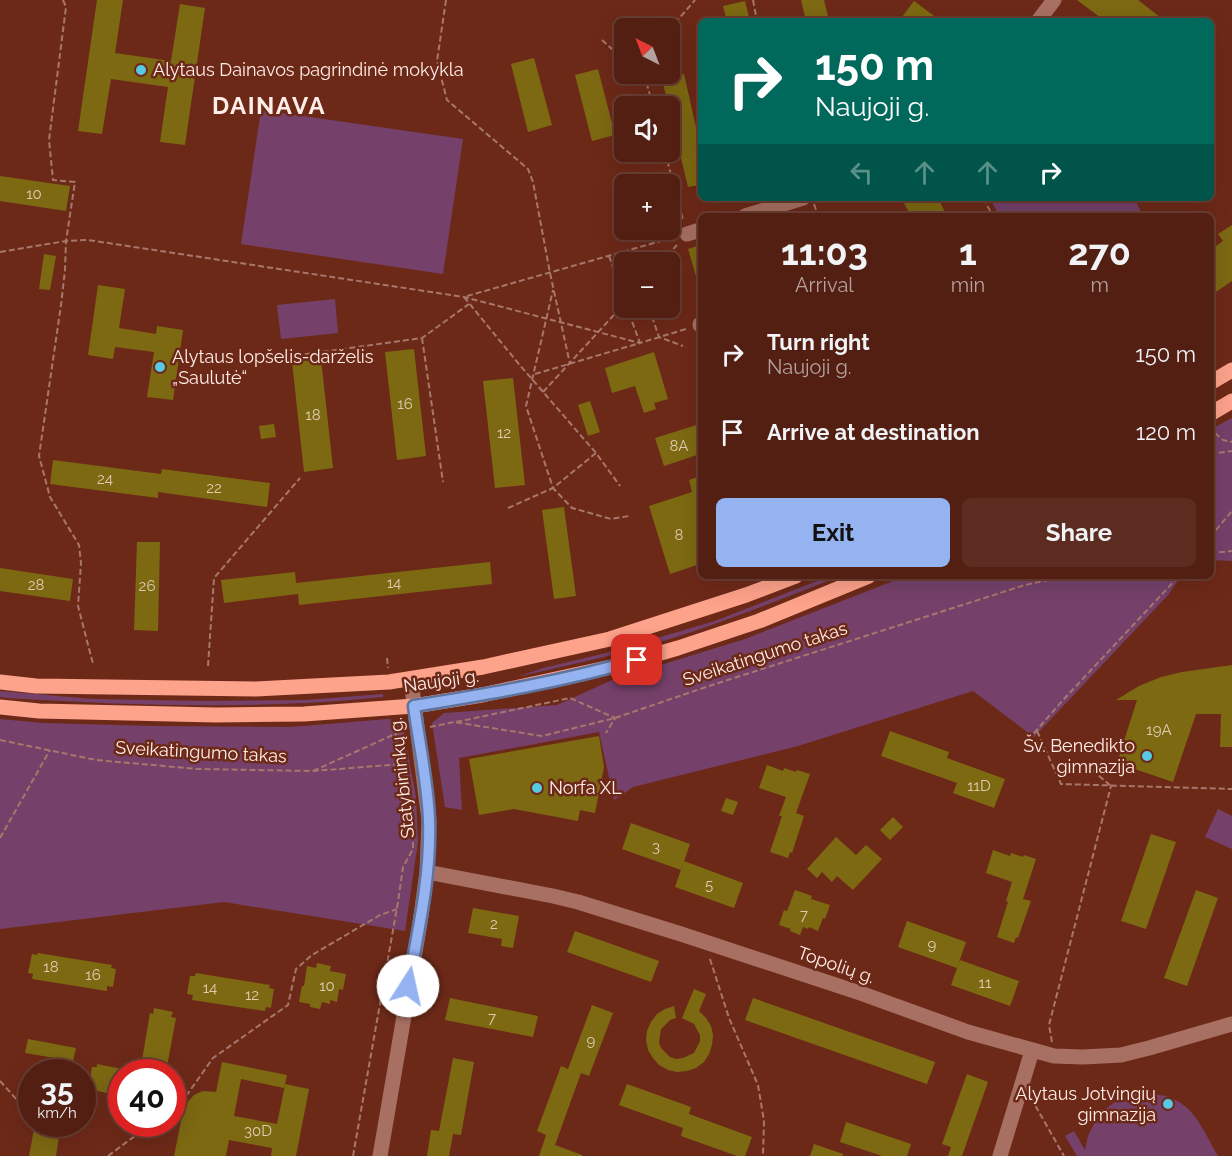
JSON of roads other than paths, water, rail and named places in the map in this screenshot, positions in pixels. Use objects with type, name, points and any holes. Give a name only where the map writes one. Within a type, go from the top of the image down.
[{"type":"main road","points":[[1214,381],[1232,370]]},
{"type":"main road","points":[[1214,412],[1232,401]]},
{"type":"main road","name":"Naujoji g.","points":[[0,682],[36,687],[256,689],[411,680],[610,639],[788,579]]},
{"type":"main road","name":"Naujoji g.","points":[[0,707],[39,711],[216,715],[304,714],[414,706],[482,695],[616,666],[759,621],[862,579]]},
{"type":"street","points":[[1040,18],[1054,0]]},
{"type":"street","points":[[755,213],[793,201]]},
{"type":"street","name":"Statybininkų g.","points":[[380,1156],[427,872],[429,820],[411,680]]},
{"type":"street","name":"Topolių g.","points":[[427,872],[578,902],[863,994],[968,1032],[1054,1056],[1121,1055],[1232,1024]]},
{"type":"street","points":[[1000,1156],[1032,1051]]},
{"type":"place","name":"Alytaus Dainavos pagrindinė mokykla","points":[[141,70]]},
{"type":"place","name":"Alytaus lopšelis-darželis „Saulutė“","points":[[160,367]]},
{"type":"place","name":"Šv. Benedikto gimnazija","points":[[1147,756]]},
{"type":"place","name":"Norfa XL","points":[[537,788]]},
{"type":"place","name":"Alytaus Jotvingių gimnazija","points":[[1168,1104]]},
{"type":"district","name":"DAINAVA","points":[[269,106]]}]
